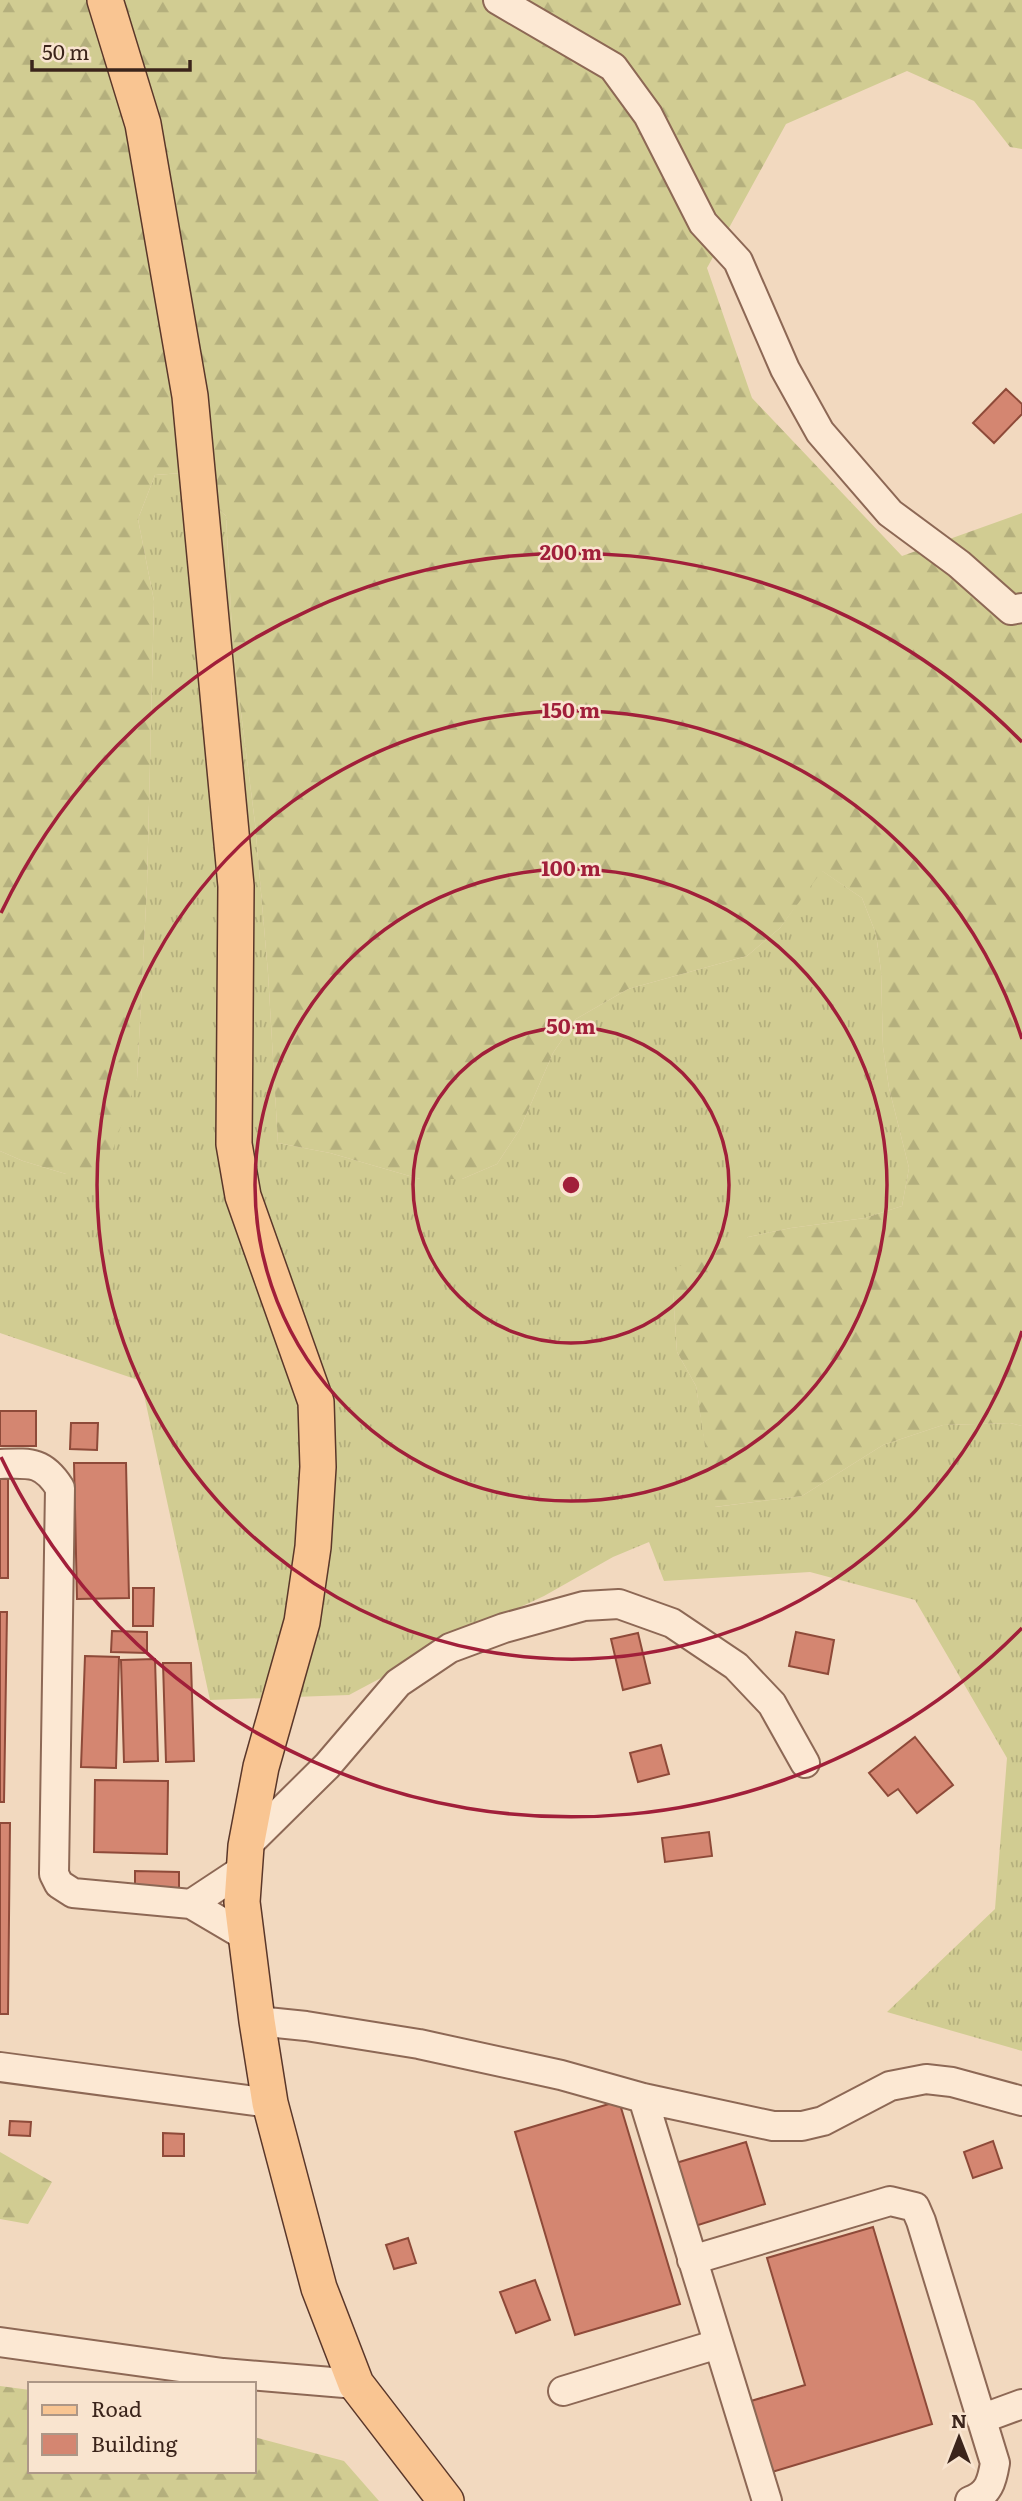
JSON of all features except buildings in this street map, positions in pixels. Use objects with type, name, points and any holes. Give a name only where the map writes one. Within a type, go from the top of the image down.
[{"type":"main road","points":[[105,0],[143,124],[190,396],[236,886],[234,1144],[243,1196],[316,1402],[318,1467],[313,1547],[302,1622],[261,1767],[245,1858],[242,1902],[257,2021],[270,2102],[319,2288],[356,2384],[446,2501]]},
{"type":"lane","points":[[498,0],[614,67],[648,114],[703,223],[738,261],[785,369],[820,432],[890,513],[960,564],[1011,610],[1022,608]]},
{"type":"lane","points":[[0,1464],[29,1463],[50,1472],[60,1488],[54,1874],[59,1884],[73,1893],[191,1904],[247,1937]]},
{"type":"lane","points":[[191,1904],[245,1858],[398,1683],[450,1648],[504,1628],[584,1606],[619,1604],[673,1623],[736,1666],[772,1704],[805,1763]]},
{"type":"lane","points":[[257,2021],[419,2044],[773,2126],[802,2126],[823,2121],[890,2086],[926,2079],[952,2082],[1022,2101]]},
{"type":"lane","points":[[0,2067],[270,2102]]},
{"type":"lane","points":[[643,2098],[767,2501]]},
{"type":"lane","points":[[692,2260],[890,2202],[915,2207],[995,2463],[992,2483],[980,2497],[970,2501]]},
{"type":"lane","points":[[0,2342],[223,2373],[356,2384]]},
{"type":"lane","points":[[563,2391],[718,2344]]},
{"type":"lane","points":[[981,2419],[1022,2404]]},
{"type":"green space","points":[[0,0],[1022,0],[1022,149],[1010,147],[974,101],[907,71],[786,124],[707,268],[752,398],[902,556],[1022,513],[1022,1426],[1010,1423],[943,1425],[883,1445],[802,1496],[714,1507],[696,1386],[677,1352],[673,1293],[677,1267],[748,1237],[865,1218],[902,1206],[909,1168],[889,1088],[883,1047],[881,971],[876,934],[862,898],[822,871],[780,928],[747,956],[628,989],[576,1019],[553,1053],[520,1129],[497,1164],[462,1179],[420,1179],[330,1153],[278,1143],[268,973],[255,823],[233,649],[226,516],[182,473],[155,475],[138,519],[154,601],[147,885],[137,1079],[106,1170],[66,1174],[0,1151]]},
{"type":"green space","points":[[182,473],[226,516],[233,649],[255,823],[268,973],[278,1143],[330,1153],[420,1179],[462,1179],[497,1164],[520,1129],[553,1053],[576,1019],[628,989],[747,956],[780,928],[821,870],[862,898],[876,934],[881,971],[883,1047],[889,1088],[909,1168],[902,1206],[865,1218],[748,1237],[673,1293],[677,1352],[696,1386],[715,1507],[802,1496],[883,1445],[943,1425],[1010,1423],[1022,1426],[1022,2051],[887,2012],[995,1909],[1007,1758],[915,1600],[810,1572],[664,1581],[649,1542],[613,1557],[544,1596],[471,1630],[349,1695],[210,1700],[141,1381],[0,1333],[0,1151],[66,1174],[137,1079],[147,885],[154,601],[138,519],[155,475]]},
{"type":"green space","points":[[0,2152],[52,2182],[28,2224],[0,2219]]},
{"type":"green space","points":[[0,2386],[28,2390],[28,2473],[256,2473],[256,2438],[344,2461],[379,2501],[0,2501]]}]
